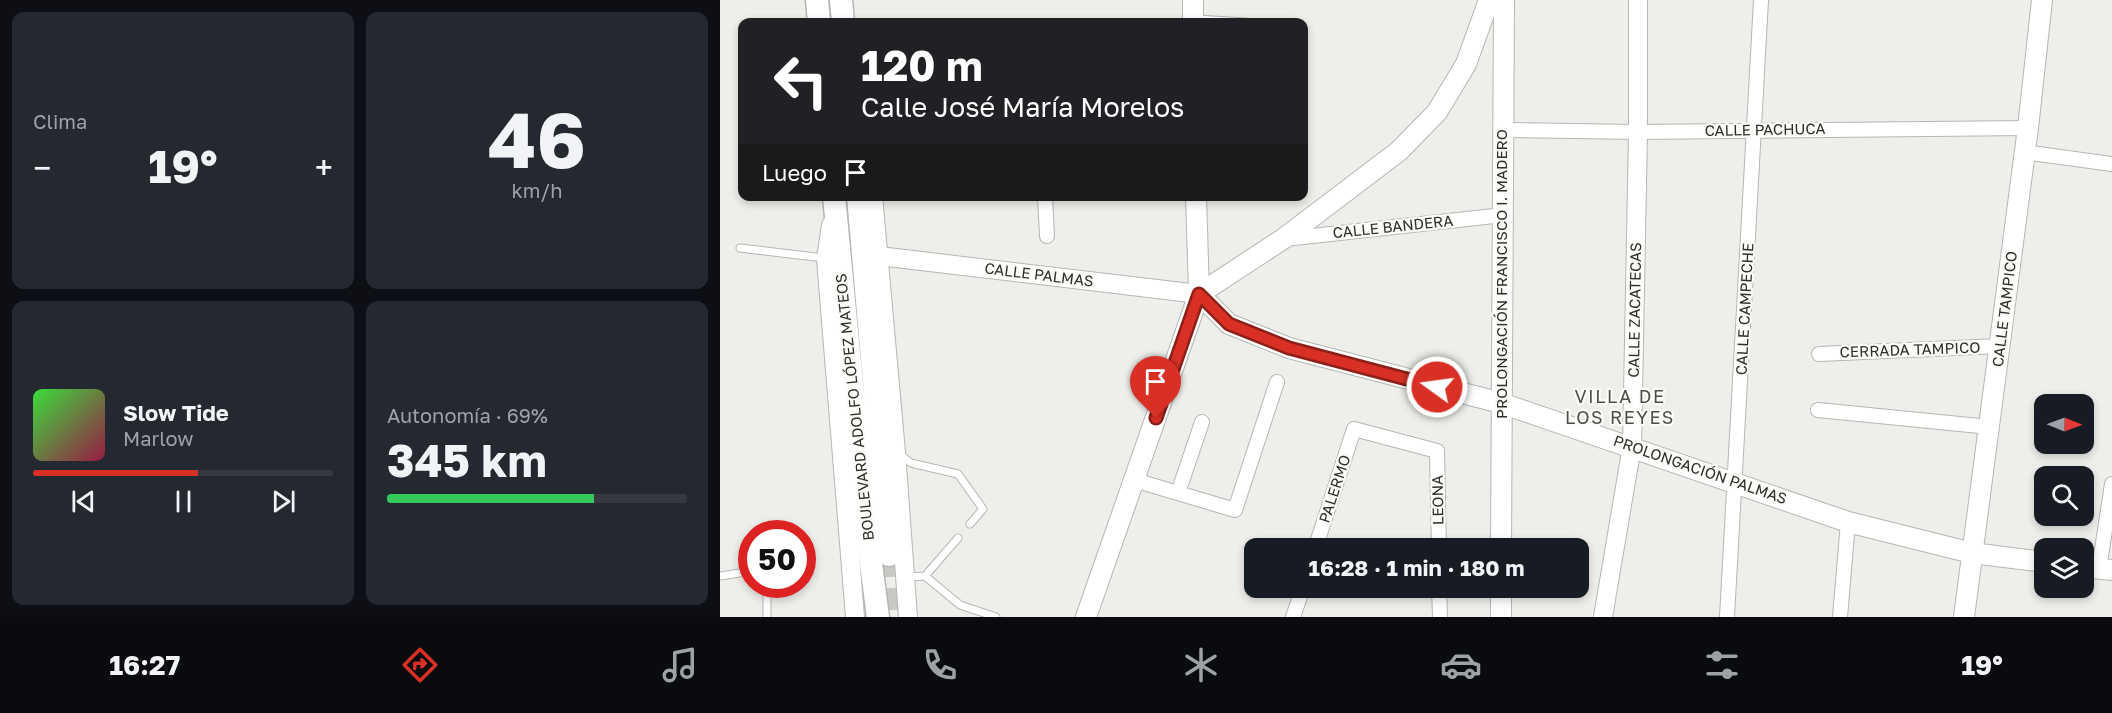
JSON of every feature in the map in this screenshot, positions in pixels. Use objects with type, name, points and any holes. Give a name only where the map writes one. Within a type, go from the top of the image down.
[{"type":"main road","points":[[817,0],[819,18]]},
{"type":"main road","points":[[841,0],[843,18]]},
{"type":"main road","points":[[1199,294],[1283,239],[1399,151],[1437,112],[1466,64],[1489,0]]},
{"type":"main road","name":"PROLONGACIÓN FRANCISCO I. MADERO","points":[[1501,538],[1504,0]]},
{"type":"main road","name":"CALLE TAMPICO","points":[[1964,617],[2028,128],[2042,0]]},
{"type":"main road","name":"BOULEVARD ADOLFO LÓPEZ MATEOS","points":[[834,201],[864,510],[878,617]]},
{"type":"main road","name":"BOULEVARD ADOLFO LÓPEZ MATEOS","points":[[858,201],[889,555]]},
{"type":"main road","points":[[1086,617],[1199,294],[1196,201]]},
{"type":"main road","name":"PROLONGACIÓN PALMAS","points":[[1199,294],[1229,324],[1289,348],[1501,403],[1632,446],[1848,522],[1972,553],[2034,561]]},
{"type":"main road","points":[[1501,598],[1501,617]]},
{"type":"street","name":"CALLE ZACATECAS","points":[[1603,617],[1632,446],[1638,0]]},
{"type":"street","name":"CALLE CAMPECHE","points":[[1727,617],[1761,0]]},
{"type":"street","name":"CALLE PACHUCA","points":[[1503,130],[1638,132],[1754,129],[2028,128]]},
{"type":"street","points":[[2024,152],[2112,164]]},
{"type":"street","name":"BOULEVARD ADOLFO LÓPEZ MATEOS","points":[[833,201],[826,259],[857,614]]},
{"type":"street","points":[[874,201],[908,617]]},
{"type":"street","points":[[1045,201],[1047,236]]},
{"type":"street","name":"CALLE BANDERA","points":[[1283,239],[1503,215]]},
{"type":"street","name":"CALLE PALMAS","points":[[879,256],[1199,294]]},
{"type":"street","name":"CERRADA TAMPICO","points":[[1819,354],[2000,346]]},
{"type":"street","points":[[1134,480],[1234,510],[1278,382]]},
{"type":"street","points":[[1818,410],[1990,427]]},
{"type":"street","points":[[1178,493],[1202,423]]},
{"type":"street","name":"LEONA","points":[[1354,429],[1437,451],[1439,538]]},
{"type":"street","name":"PALERMO","points":[[1319,538],[1354,429]]},
{"type":"street","points":[[2098,569],[2112,484]]},
{"type":"street","points":[[1840,617],[1848,522]]},
{"type":"street","points":[[1293,617],[1300,598]]},
{"type":"street","points":[[1439,598],[1440,617]]},
{"type":"lane","points":[[1193,14],[1219,18]]},
{"type":"lane","points":[[740,248],[826,259]]},
{"type":"lane","points":[[896,452],[911,463],[958,474],[983,509],[970,524]]},
{"type":"lane","points":[[925,576],[958,538]]},
{"type":"lane","points":[[720,576],[738,574]]},
{"type":"lane","points":[[905,577],[925,576],[960,605],[996,617]]},
{"type":"lane","points":[[766,617],[767,598]]},
{"type":"tunnel","points":[[889,555],[892,617]]},
{"type":"district","name":"VILLA DE LOS REYES","points":[[1620,407]]},
{"type":"route","points":[[1156,418],[1199,294],[1229,324],[1289,348],[1437,387]]}]
